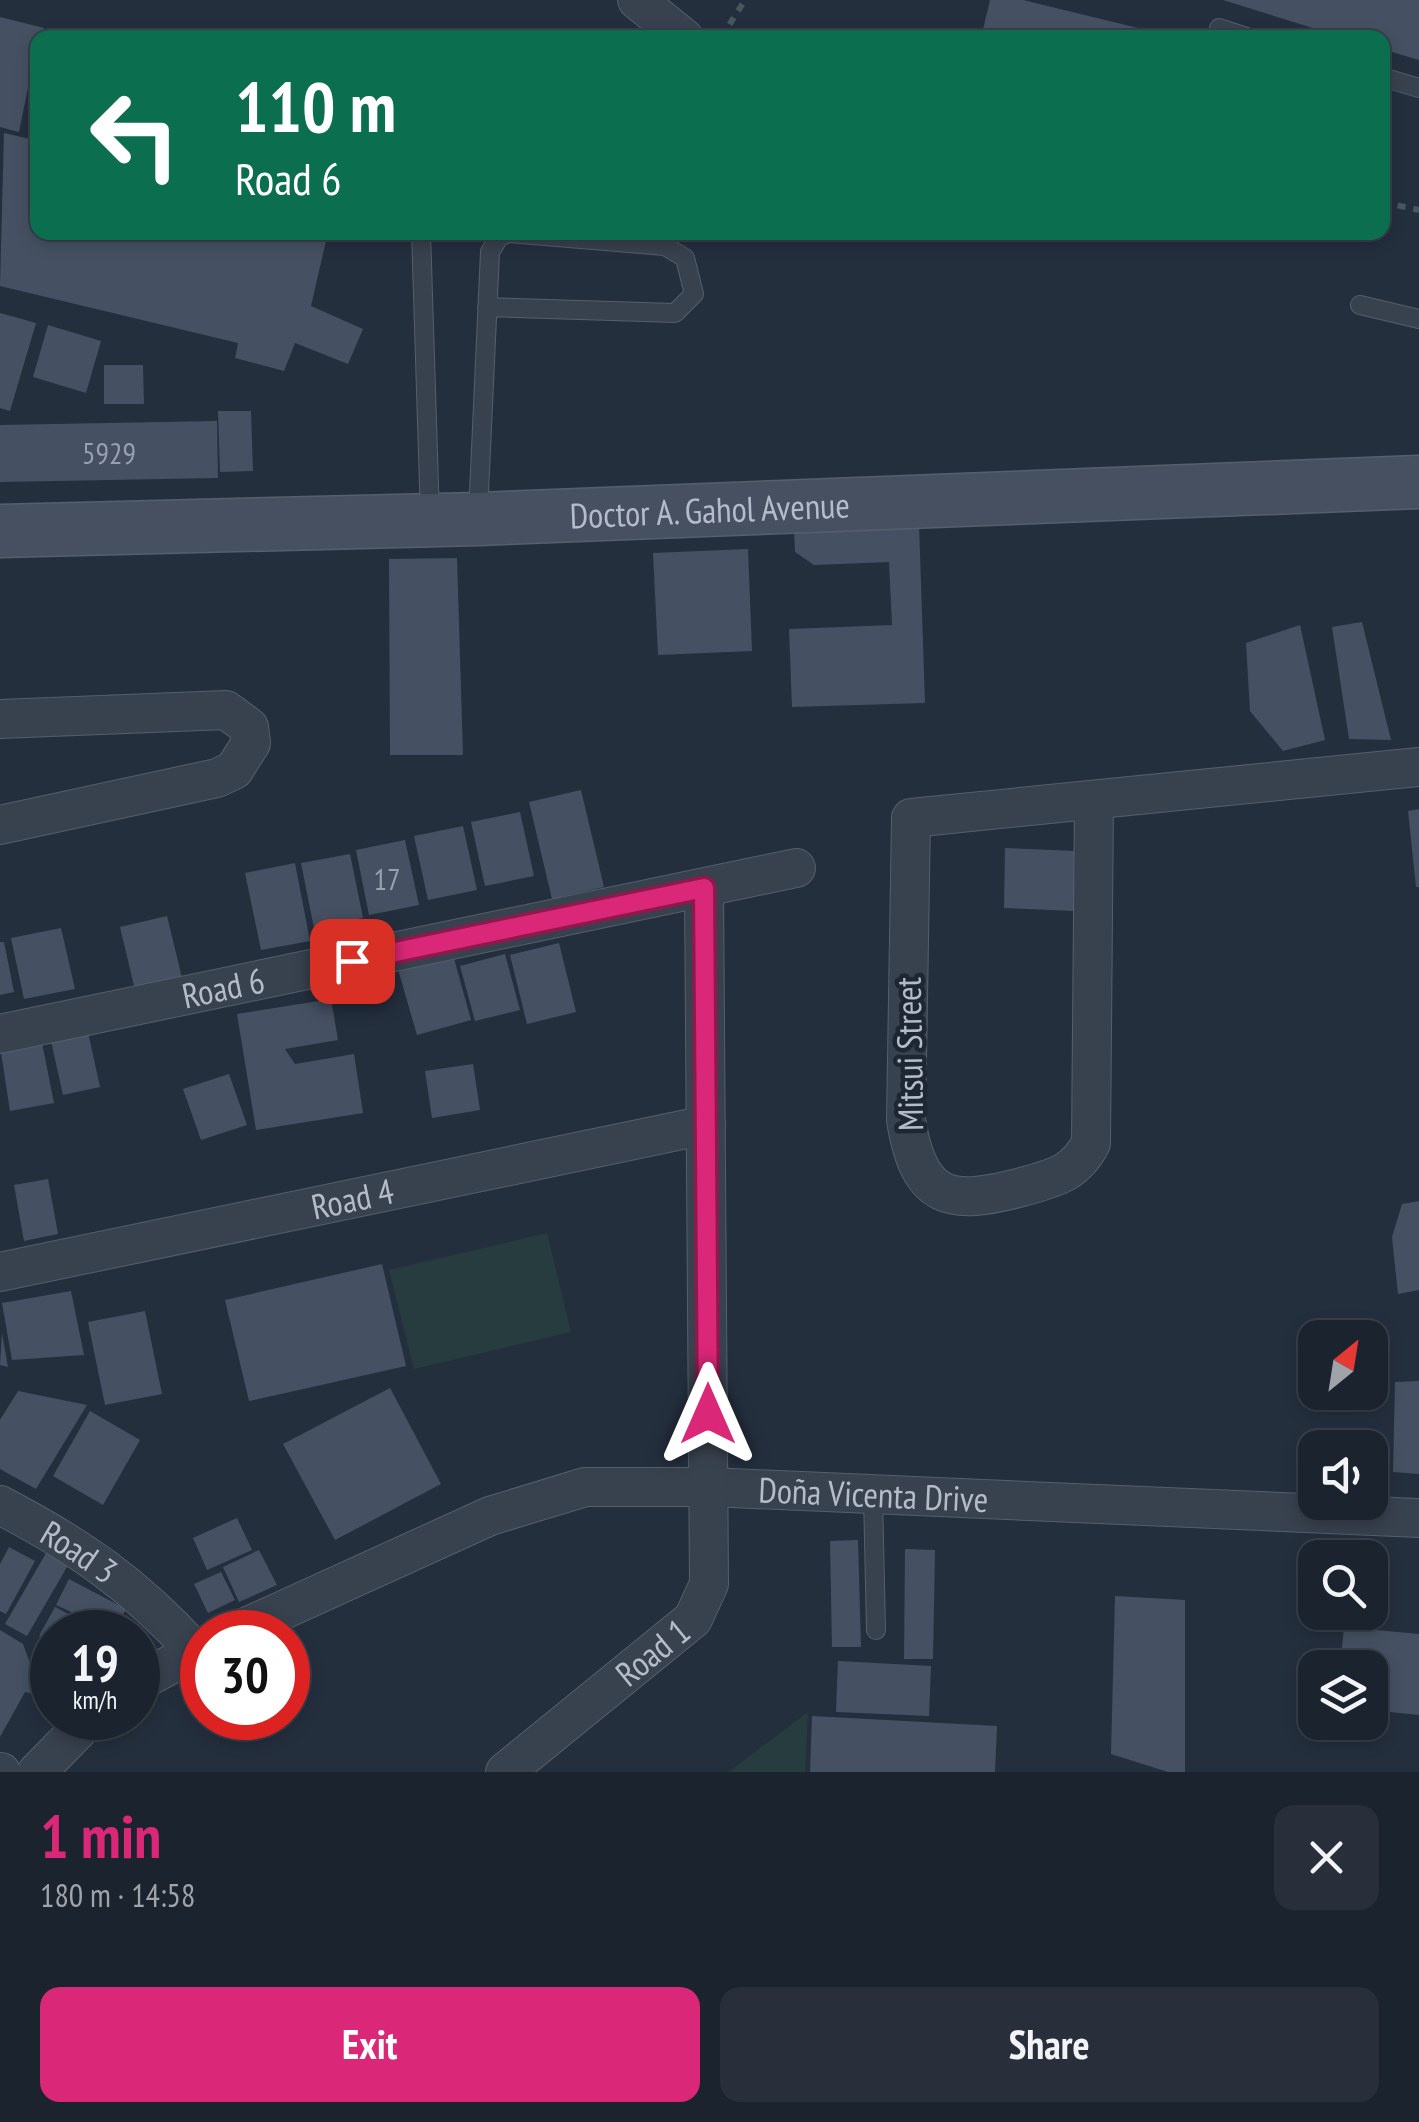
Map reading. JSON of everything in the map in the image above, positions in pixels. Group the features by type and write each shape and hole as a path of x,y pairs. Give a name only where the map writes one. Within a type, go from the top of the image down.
{"main road":[{"name":"Doctor A. Gahol Avenue","path":"0,531 454,519 1419,482"}],"street":[{"path":"638,0 674,30"},
{"path":"0,718 226,710 248,727 251,744 234,770 218,778 0,825"},
{"name":"Mitsui Street","path":"1094,801 1091,1143 1072,1170 1059,1177 981,1198 958,1199 924,1174 911,1152 906,1120 910,818 1419,767"},
{"name":"Road 6","path":"0,1034 796,868"},
{"name":"Road 1","path":"504,1772 693,1620 708,1584 704,888"},
{"name":"Road 4","path":"0,1272 706,1124"},
{"name":"Doña Vicenta Drive","path":"282,1610 534,1499 585,1487 709,1486 1419,1518"},
{"name":"Road 3","path":"0,1505 99,1560 180,1632"},
{"path":"37,1772 68,1740"}],"lane":[{"path":"1218,28 1224,30"},
{"path":"1390,79 1419,88"},
{"path":"421,240 454,519"},
{"path":"454,519 487,307 490,252 498,240"},
{"path":"487,307 675,313 694,294 685,258 665,246 593,240"},
{"path":"1360,304 1419,319"},
{"path":"873,1495 876,1630"}],"path":[{"path":"726,30 745,0"},
{"path":"1390,204 1419,210"}],"green space":[{"path":"547,1233 571,1332 414,1369 389,1270"},
{"path":"808,1712 805,1772 728,1772"}],"building":[{"path":"990,0 1023,0 1146,30 983,30"},
{"path":"1223,0 1419,0 1419,60 1390,51 1390,30 1319,30"},
{"path":"0,17 44,28 30,30 30,78 19,132 0,127"},
{"path":"4,133 30,139 30,240 326,240 311,306 363,329 348,364 295,343 284,371 235,358 238,343 0,286"},
{"path":"0,313 36,323 10,411 0,408"},
{"path":"48,325 101,341 86,393 33,377"},
{"path":"104,365 143,365 144,404 104,404"},
{"path":"218,411 251,411 253,471 220,472"},
{"path":"217,421 218,478 0,482 0,425"},
{"path":"919,524 925,703 792,707 789,629 892,625 889,562 814,565 795,552 794,528"},
{"path":"748,549 752,651 658,655 653,553"},
{"path":"457,558 463,755 390,755 389,559"},
{"path":"1362,622 1391,740 1349,739 1332,627"},
{"path":"1300,625 1325,740 1283,751 1250,711 1246,643"},
{"path":"581,790 604,887 552,899 529,802"},
{"path":"1419,809 1419,887 1416,887 1408,811"},
{"path":"520,812 534,876 485,886 471,822"},
{"path":"463,826 477,890 428,900 414,836"},
{"path":"405,840 419,905 369,915 356,850"},
{"path":"1005,848 1076,851 1074,911 1004,908"},
{"path":"350,854 363,918 314,928 301,863"},
{"path":"295,863 310,941 261,950 245,873"},
{"path":"167,916 182,978 135,990 120,927"},
{"path":"61,928 75,989 24,999 11,938"},
{"path":"0,942 4,942 14,992 0,995"},
{"path":"559,943 576,1012 527,1024 510,955"},
{"path":"452,951 471,1020 417,1035 397,966"},
{"path":"505,954 520,1010 475,1021 460,966"},
{"path":"331,999 338,1040 285,1049 295,1064 354,1054 363,1113 256,1130 237,1014"},
{"path":"88,1032 100,1087 63,1095 51,1041"},
{"path":"41,1038 54,1103 10,1111 0,1046"},
{"path":"473,1064 480,1110 432,1118 425,1071"},
{"path":"229,1074 247,1125 201,1140 183,1089"},
{"path":"48,1179 58,1234 24,1241 14,1185"},
{"path":"1419,1201 1419,1290 1398,1294 1392,1237 1402,1204"},
{"path":"382,1264 406,1366 249,1401 225,1300"},
{"path":"71,1291 84,1355 12,1360 2,1303"},
{"path":"145,1311 162,1394 105,1405 88,1322"},
{"path":"2,1333 8,1367 0,1365"},
{"path":"1419,1381 1419,1474 1393,1472 1395,1382"},
{"path":"390,1388 441,1484 335,1540 283,1444"},
{"path":"18,1391 87,1405 36,1489 0,1469 0,1420"},
{"path":"90,1411 140,1440 103,1505 53,1476"},
{"path":"237,1518 252,1550 207,1570 193,1538"},
{"path":"858,1540 861,1647 832,1647 830,1541"},
{"path":"9,1547 35,1561 6,1614 0,1611 0,1564"},
{"path":"49,1548 71,1560 42,1610 30,1610 27,1636 5,1624"},
{"path":"905,1549 935,1550 933,1659 904,1659"},
{"path":"259,1550 277,1585 239,1602 223,1567"},
{"path":"221,1572 235,1600 207,1610 194,1584"},
{"path":"69,1579 126,1609 67,1610 56,1605"},
{"path":"1115,1596 1185,1600 1185,1772 1168,1772 1111,1754"},
{"path":"0,1630 23,1644 30,1663 30,1693 25,1692 0,1737"},
{"path":"1344,1630 1419,1634 1419,1715 1388,1712 1388,1650 1342,1650"},
{"path":"838,1661 931,1666 929,1716 836,1712"},
{"path":"812,1716 997,1726 995,1772 810,1772"}],"route":[{"path":"352,961 704,888 708,1414"}]}
